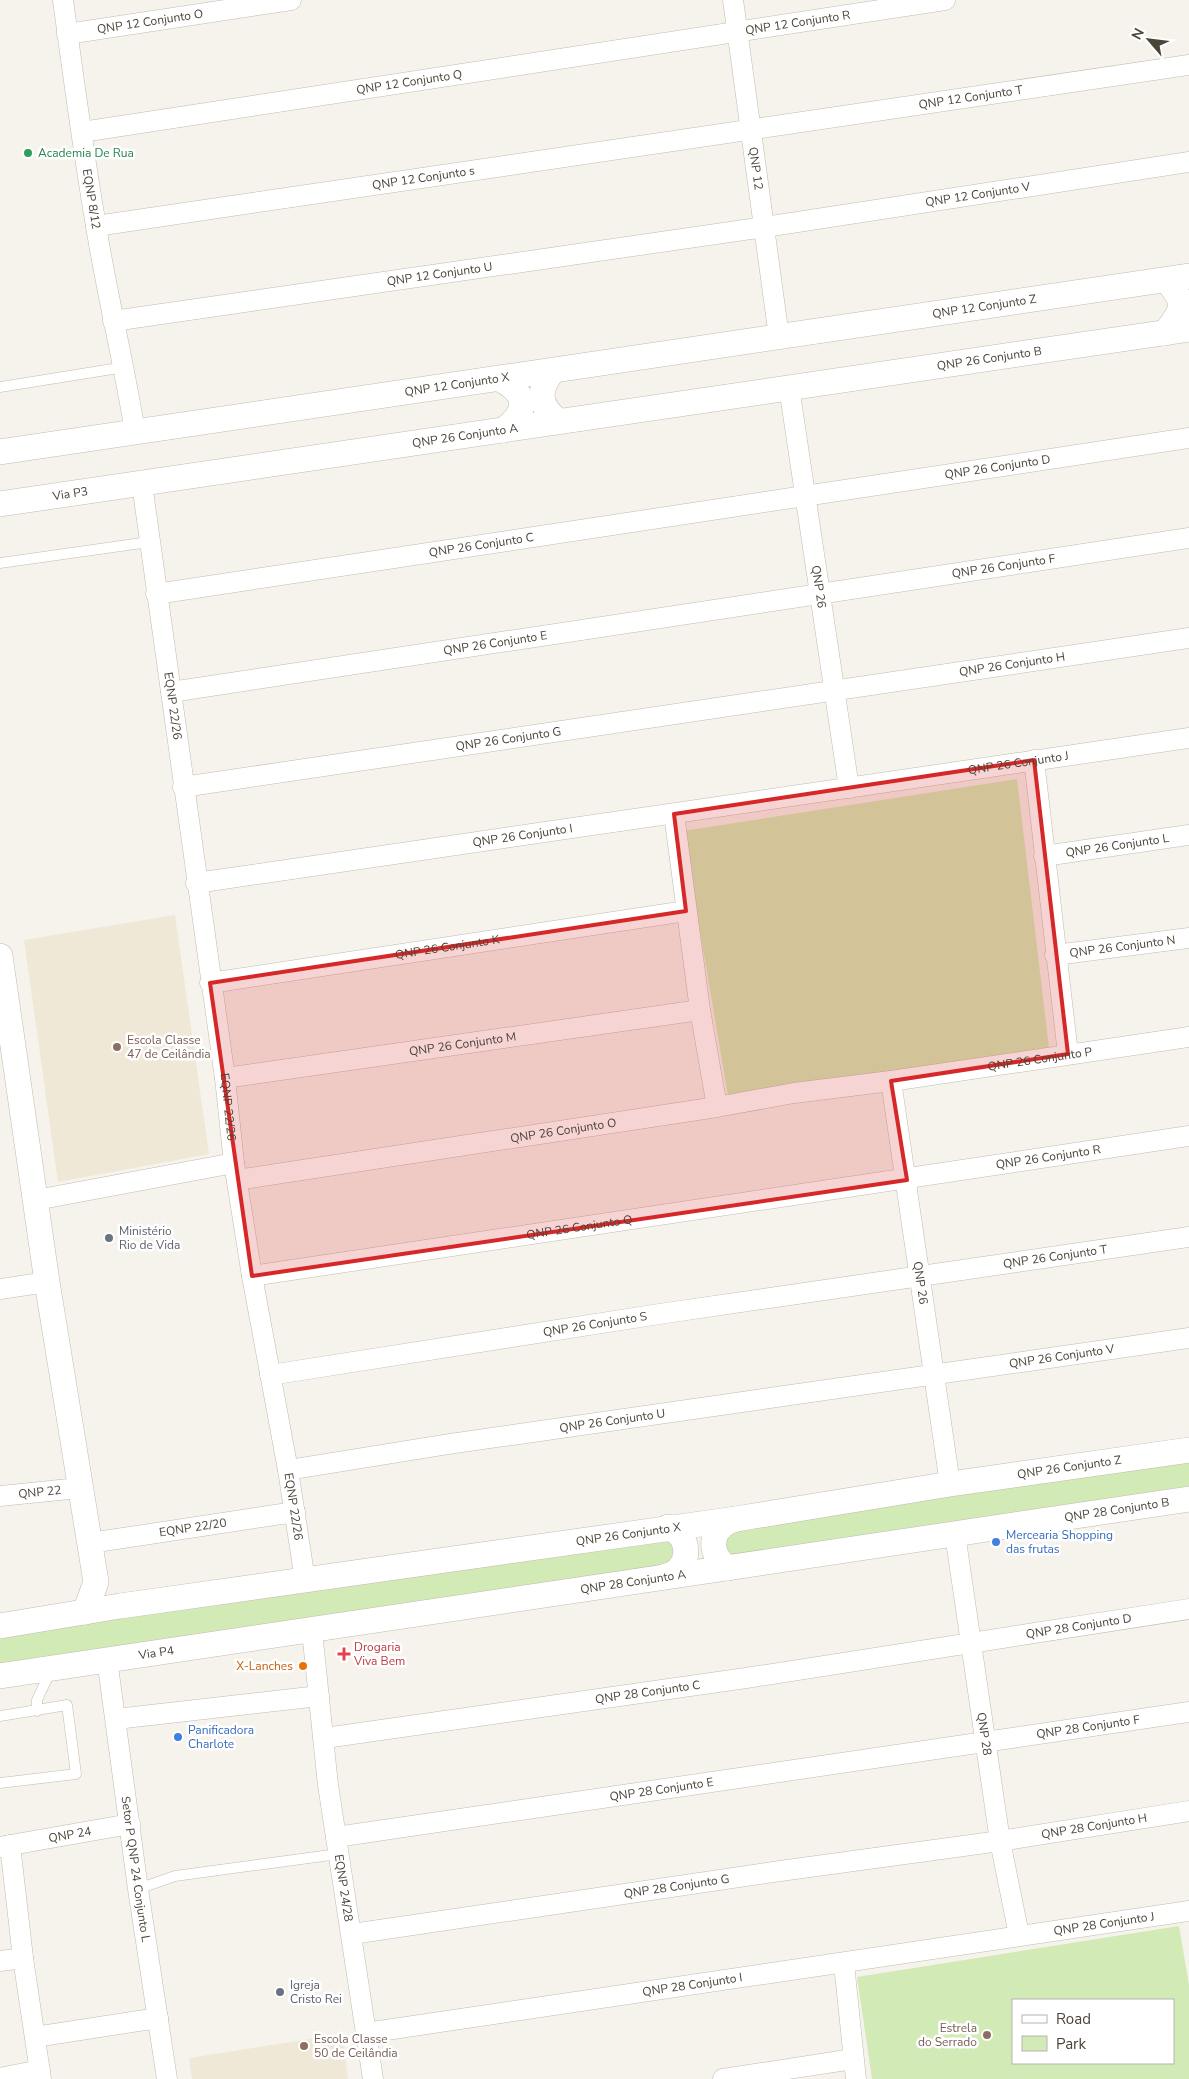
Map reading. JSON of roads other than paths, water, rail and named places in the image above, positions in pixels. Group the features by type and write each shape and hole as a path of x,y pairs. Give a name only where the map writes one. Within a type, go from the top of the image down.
{"street":[{"name":"EQNP 8/12","path":"62,0 96,226 113,322 125,366 135,432"},
{"name":"QNP 12 Conjunto O","path":"67,34 291,0"},
{"name":"QNP 12","path":"733,0 779,337"},
{"name":"QNP 12 Conjunto R","path":"737,30 946,0"},
{"name":"QNP 12 Conjunto Q","path":"82,132 737,30"},
{"name":"QNP 12 Conjunto T","path":"751,129 1189,65"},
{"name":"QNP 12 Conjunto s","path":"96,226 751,129"},
{"name":"QNP 12 Conjunto V","path":"765,227 1189,162"},
{"name":"QNP 12 Conjunto U","path":"113,322 765,227"},
{"name":"QNP 12 Conjunto Z","path":"779,337 1177,278"},
{"path":"1165,333 1176,319 1180,306 1177,278"},
{"name":"QNP 26 Conjunto B","path":"789,387 1189,329"},
{"name":"QNP 12 Conjunto X","path":"135,432 779,337"},
{"path":"552,372 544,384 542,398 547,412 558,421"},
{"path":"500,379 515,387 522,403 517,420 504,430"},
{"name":"QNP 26 Conjunto A","path":"142,484 789,387"},
{"name":"QNP 26","path":"789,387 849,788"},
{"path":"0,452 135,432"},
{"name":"QNP 26 Conjunto D","path":"805,495 1189,438"},
{"name":"Via P3","path":"0,504 142,484"},
{"name":"EQNP 22/26","path":"142,484 182,787 224,1078 235,1171 252,1276 288,1470 305,1580"},
{"name":"QNP 26 Conjunto C","path":"156,594 805,495"},
{"name":"QNP 26 Conjunto F","path":"820,593 1189,538"},
{"name":"QNP 26 Conjunto E","path":"170,692 820,593"},
{"name":"QNP 26 Conjunto H","path":"834,690 1189,638"},
{"name":"QNP 26 Conjunto G","path":"182,787 834,690"},
{"name":"QNP 26 Conjunto J","path":"849,788 1189,738"},
{"path":"1034,760 1055,955 1068,1054"},
{"name":"QNP 26 Conjunto I","path":"196,883 538,831 674,814 849,788"},
{"path":"674,814 700,1010 717,1107"},
{"name":"QNP 26 Conjunto L","path":"1044,856 1189,835"},
{"name":"QNP 26 Conjunto K","path":"210,983 686,911"},
{"name":"QNP 26 Conjunto N","path":"1055,955 1189,938"},
{"path":"0,956 8,1075 36,1200 79,1488 96,1582 85,1612"},
{"name":"QNP 26 Conjunto M","path":"224,1078 700,1010"},
{"name":"QNP 26 Conjunto P","path":"891,1081 1189,1037"},
{"name":"QNP 26","path":"891,1081 950,1484"},
{"name":"QNP 26 Conjunto O","path":"235,1171 717,1107 794,1093 891,1081"},
{"name":"QNP 26 Conjunto R","path":"907,1180 1189,1136"},
{"path":"36,1200 235,1171"},
{"name":"QNP 26 Conjunto Q","path":"252,1276 907,1180"},
{"name":"QNP 26 Conjunto T","path":"920,1276 1189,1237"},
{"name":"QNP 26 Conjunto S","path":"270,1375 497,1338 920,1276"},
{"path":"0,1289 47,1282"},
{"name":"QNP 26 Conjunto V","path":"935,1374 1189,1338"},
{"name":"QNP 26 Conjunto U","path":"288,1470 458,1443 935,1374"},
{"name":"QNP 26 Conjunto Z","path":"950,1484 1189,1450"},
{"name":"QNP 26 Conjunto X","path":"305,1580 668,1527 736,1519 950,1484"},
{"name":"QNP 22","path":"0,1496 79,1488"},
{"name":"QNP 28 Conjunto B","path":"955,1534 1189,1499"},
{"name":"EQNP 22/20","path":"90,1543 295,1512"},
{"path":"728,1568 717,1560 713,1540 718,1528 736,1519"},
{"path":"663,1577 670,1576 683,1565 687,1550 681,1536 668,1527"},
{"name":"QNP 28 Conjunto A","path":"312,1631 955,1534"},
{"name":"QNP 28","path":"955,1534 1000,1842 1019,1935"},
{"path":"0,1626 120,1606 305,1580"},
{"path":"96,1582 120,1606"},
{"name":"QNP 28 Conjunto D","path":"970,1644 1189,1609"},
{"name":"Via P4","path":"0,1676 107,1659 312,1631"},
{"name":"EQNP 24/28","path":"312,1631 337,1845 374,2079"},
{"name":"QNP 28 Conjunto C","path":"325,1738 970,1644"},
{"name":"Setor P QNP 24 Conjunto L","path":"107,1659 138,1889 167,2079"},
{"path":"116,1719 319,1696"},
{"name":"QNP 28 Conjunto F","path":"986,1742 1189,1712"},
{"name":"QNP 28 Conjunto E","path":"337,1845 986,1742"},
{"name":"QNP 28 Conjunto H","path":"1000,1842 1189,1811"},
{"name":"QNP 24","path":"0,2078 41,2075 5,1846 130,1824"},
{"name":"QNP 28 Conjunto G","path":"352,1934 780,1871 1000,1842"},
{"name":"QNP 28 Conjunto J","path":"1019,1935 1189,1911"},
{"name":"QNP 28 Conjunto I","path":"366,2033 844,1964 1019,1935"},
{"path":"0,1961 22,1958"},
{"path":"723,2079 854,2069 844,1964"},
{"path":"35,2037 158,2018"}],"lane":[{"path":"0,387 125,366"},
{"path":"0,563 149,542"},
{"path":"36,1711 37,1700 52,1668"},
{"path":"0,1716 67,1705 76,1774 0,1783"},
{"path":"138,1889 175,1876 337,1845"}],"place":[{"name":"Academia De Rua","path":"28,153"},
{"name":"Escola Classe 47 de Ceilândia","path":"117,1047"},
{"name":"Ministério Rio de Vida","path":"109,1238"},
{"name":"Mercearia Shopping das frutas","path":"996,1542"},
{"name":"Drogaria Viva Bem","path":"344,1654"},
{"name":"X-Lanches","path":"303,1666"},
{"name":"Panificadora Charlote","path":"178,1737"},
{"name":"Igreja Cristo Rei","path":"280,1992"},
{"name":"Estrela do Serrado","path":"987,2035"},
{"name":"Escola Classe 50 de Ceilândia","path":"304,2046"}]}
